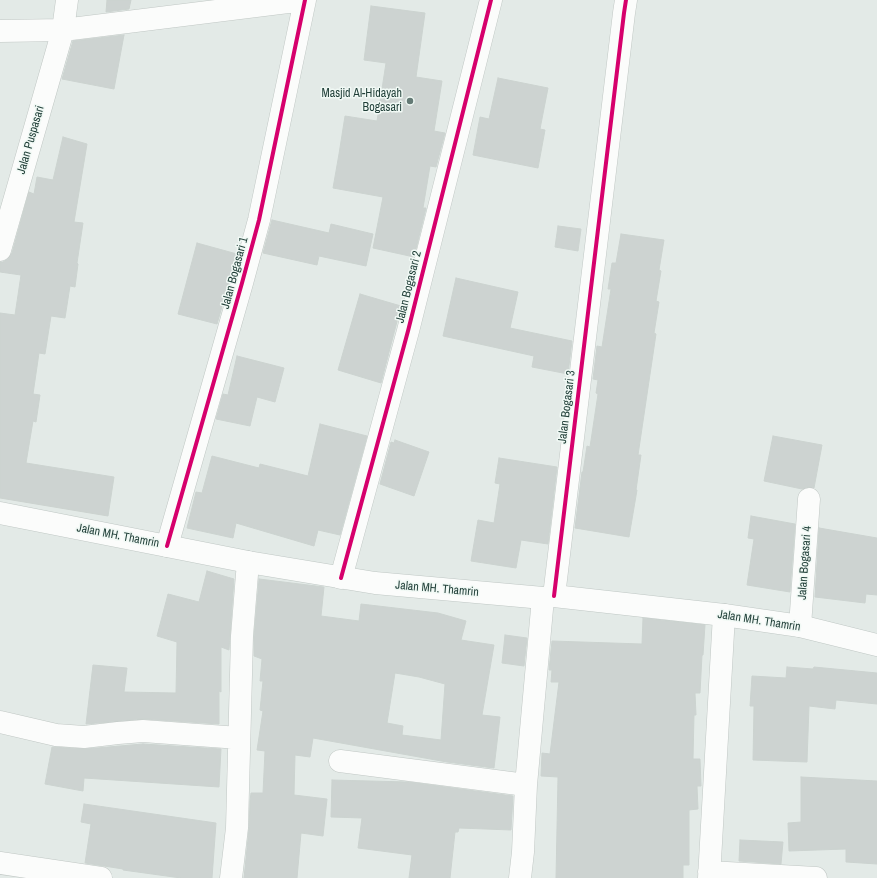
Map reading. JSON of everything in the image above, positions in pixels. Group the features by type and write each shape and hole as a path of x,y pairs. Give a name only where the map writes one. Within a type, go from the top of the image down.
{"street":[{"name":"Jalan Puspasari","path":"0,250 63,30 68,0"},
{"path":"0,31 63,30 185,7 304,0"},
{"name":"Jalan Bogasari 1","path":"167,546 259,220 304,0"},
{"name":"Jalan Bogasari 2","path":"341,578 408,331 491,0"},
{"name":"Jalan Bogasari 3","path":"520,878 523,852 526,785 548,597 599,220 626,0"},
{"name":"Jalan Bogasari 4","path":"800,626 809,499"},
{"name":"Jalan MH. Thamrin","path":"0,513 248,562 341,578 375,583 548,597 724,615 800,626 877,645"},
{"path":"231,878 237,828 242,636 248,562"},
{"path":"724,615 709,875 816,878"},
{"path":"0,722 56,735 84,737 118,732 143,731 239,738"},
{"path":"340,761 526,785"},
{"path":"0,863 101,878"}],"building":[{"path":"107,0 131,0 129,9 106,12"},
{"path":"371,6 425,13 416,77 442,81 434,131 445,133 436,167 430,166 423,208 426,208 414,257 373,248 383,197 333,188 345,116 377,121 386,63 364,60"},
{"path":"124,35 114,89 62,79 73,41"},
{"path":"498,78 548,88 540,129 545,130 538,168 473,155 480,117 489,119"},
{"path":"63,137 87,144 74,222 83,223 75,287 70,286 65,318 51,316 45,354 39,353 33,394 40,395 36,422 33,421 26,463 114,477 108,516 0,498 0,313 15,315 21,275 0,272 0,262 8,259 12,253 29,192 34,194 37,177 53,180"},
{"path":"272,220 329,233 331,224 373,234 366,266 319,256 317,265 263,253"},
{"path":"558,226 581,229 578,251 555,247"},
{"path":"621,234 664,240 656,301 659,302 654,333 656,334 638,455 641,455 629,537 575,528 582,472 587,446 590,447 598,394 596,393 598,380 593,379 597,346 602,347 611,289 608,289 612,263 616,263"},
{"path":"197,243 237,254 217,324 178,314"},
{"path":"456,278 518,292 510,328 572,341 568,374 532,367 534,356 443,336"},
{"path":"360,294 401,306 381,383 338,370"},
{"path":"237,356 284,368 275,402 257,397 250,426 216,419 223,394 228,395"},
{"path":"320,424 367,436 340,535 318,530 314,546 236,523 233,538 187,528 196,492 202,493 212,456 259,468 260,464 308,476"},
{"path":"773,436 822,445 814,488 809,487 802,489 764,481"},
{"path":"395,440 429,452 414,496 380,484 391,442 394,443"},
{"path":"499,458 557,467 548,544 521,540 516,568 471,561 478,520 494,523 500,484 495,483"},
{"path":"751,516 795,524 790,592 747,585 754,539 748,538"},
{"path":"819,528 877,538 877,595 866,594 865,603 815,597"},
{"path":"207,571 234,579 229,650 221,647 219,724 144,719 86,724 93,665 127,668 124,692 176,693 177,642 157,636 168,594 199,602"},
{"path":"259,579 324,587 321,616 359,621 361,604 438,613 466,621 461,640 494,645 482,715 500,717 494,768 447,762 313,738 310,757 295,755 294,795 327,799 323,836 301,833 297,878 244,878 251,793 263,793 265,751 257,750 263,711 260,710 263,681 260,681 262,659 254,656 254,637","holes":["395,673 419,677 445,684 441,740 402,735 403,726 387,723"]},
{"path":"643,618 705,625 700,693 695,693 696,715 694,715 693,759 700,759 701,786 697,786 698,809 689,810 689,865 683,865 683,878 556,878 558,777 541,776 542,753 550,754 559,682 551,682 552,670 549,670 552,641 642,644"},
{"path":"505,635 527,638 524,666 502,663"},
{"path":"787,667 813,669 814,667 877,673 877,704 836,700 835,709 809,706 807,762 753,760 754,706 750,706 752,676 786,678"},
{"path":"143,744 221,749 219,787 84,778 83,791 45,784 52,747 85,749"},
{"path":"801,777 877,781 877,864 846,862 846,849 789,851 788,823 801,822"},
{"path":"332,780 408,782 513,796 511,830 459,828 458,832 455,832 450,878 409,878 412,855 358,848 362,818 331,817"},
{"path":"84,804 216,823 212,878 181,878 85,863 91,824 81,822"},
{"path":"740,840 783,842 781,864 739,861"}],"cycle path":[{"path":"167,546 259,220 305,0"},
{"path":"341,578 408,331 491,0"},
{"path":"554,596 626,0"}],"place":[{"name":"Masjid Al-Hidayah Bogasari","path":"410,101"}]}
